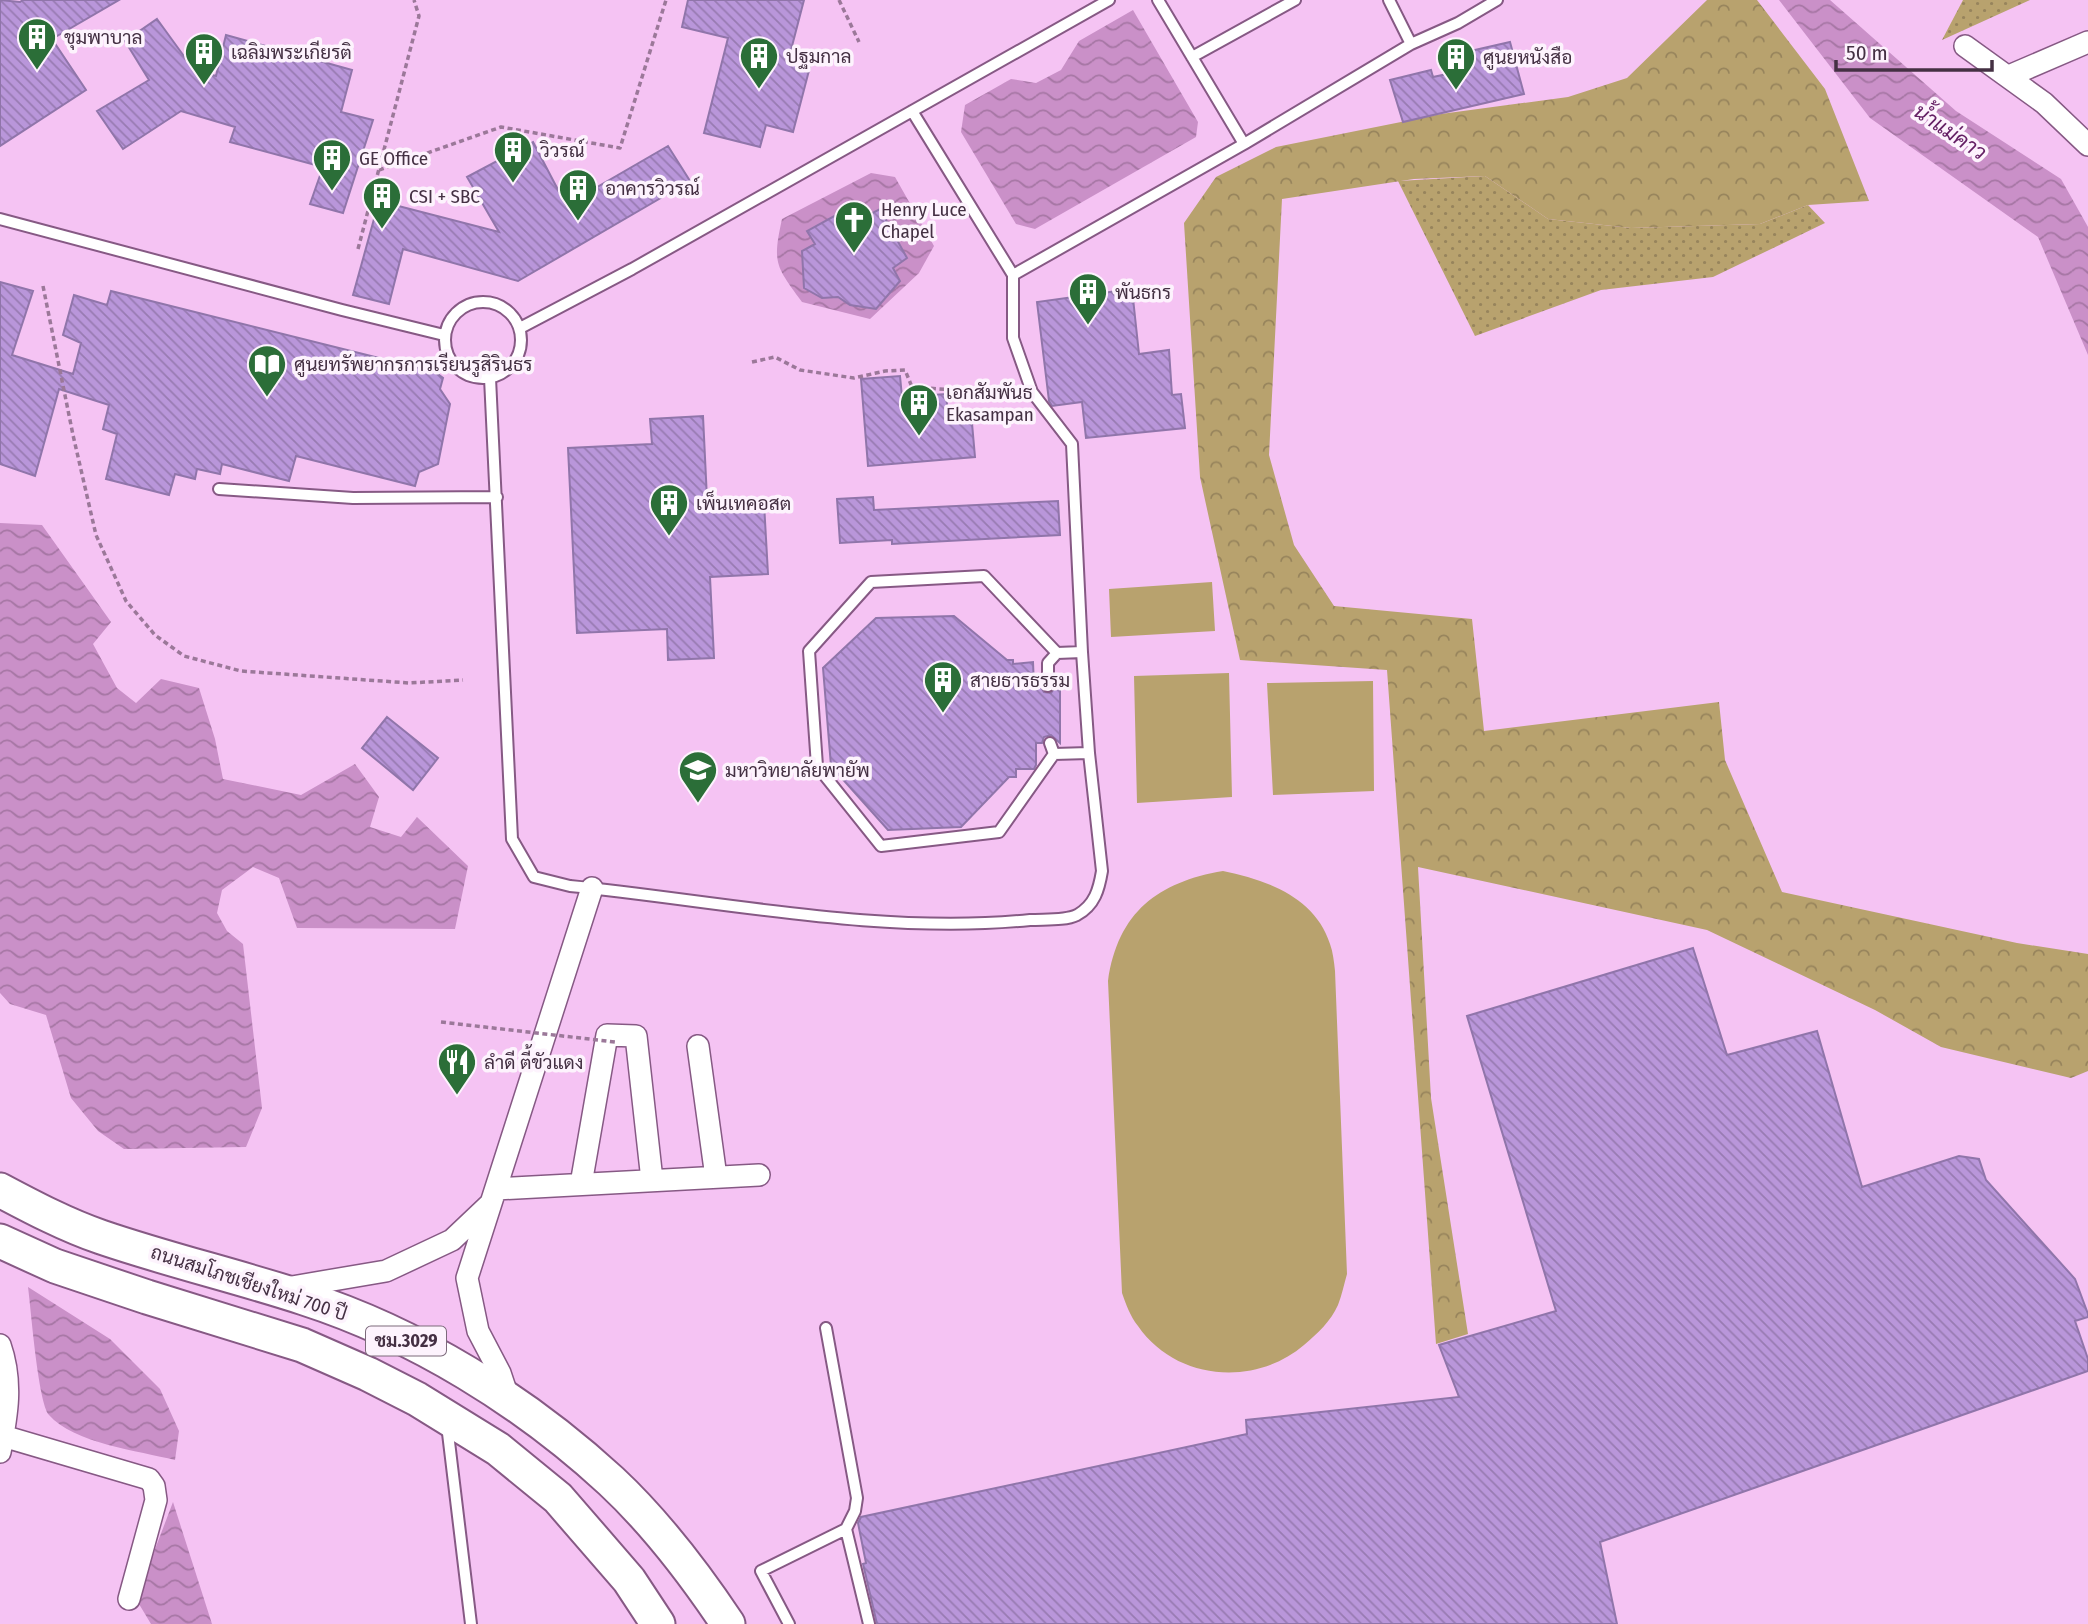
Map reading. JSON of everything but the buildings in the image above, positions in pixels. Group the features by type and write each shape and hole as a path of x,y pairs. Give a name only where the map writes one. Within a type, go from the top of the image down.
{"main road":[{"name":"ถนนสมโภชเชียงใหม่ 700 ปี","path":"0,1190 98,1236 277,1290 372,1324 435,1355 523,1409 611,1481 656,1528 728,1624"},
{"name":"ชม.3029","path":"0,1241 55,1266 302,1345 368,1374 446,1417 498,1449 558,1498 629,1580 657,1624"}],"street":[{"path":"2009,76 2088,42"},
{"path":"1965,46 2044,103 2088,145"},
{"path":"509,1400 478,1331 467,1278 592,888"},
{"path":"581,1184 607,1035 636,1037 652,1180"},
{"path":"698,1046 716,1177"},
{"path":"277,1290 386,1271 452,1240 494,1196 581,1184 759,1175"},
{"path":"0,1345 8,1378 9,1404 1,1444 149,1479 154,1486 156,1500 130,1599"}],"lane":[{"path":"520,328 632,269 1109,0"},
{"path":"1158,0 1244,144"},
{"path":"1192,57 1296,0"},
{"path":"1389,0 1410,44"},
{"path":"1458,23 1479,0"},
{"path":"1013,275 1244,144 1410,44 1458,23 1497,0"},
{"path":"490,378 512,839 534,877 570,886 889,923 999,923 1075,916 1091,905 1100,887 1102,871 1089,753 1072,444 1032,392 1028,381 1013,338 1013,275 912,111"},
{"path":"0,219 444,335"},
{"path":"479,301 504,307 520,328 522,344 516,359 505,371 490,378 472,377 456,368 446,353 444,335 455,312 479,301"},
{"path":"219,489 353,498 497,497"},
{"path":"1057,653 984,576 871,582 809,651 817,766 881,846 999,832 1052,748 1089,753"},
{"path":"1048,686 1048,663 1057,653 1082,652"},
{"path":"789,1624 761,1571 846,1529 855,1511 857,1498 825,1328"},
{"path":"446,1417 471,1624"},
{"path":"846,1529 869,1624"}],"path":[{"path":"358,249 419,16 414,0"},
{"path":"379,170 501,127 620,148 666,0"},
{"path":"839,0 859,42"},
{"path":"43,286 96,535 126,601 155,635 184,656 241,671 409,683 463,680"},
{"path":"752,362 775,357 800,370 855,378 885,371 905,370 912,387 998,393"},
{"path":"441,1022 615,1042"}],"green space":[{"path":"1707,0 1757,0 1825,89 1869,201 1808,205 1760,224 1631,228 1548,219 1485,176 1414,179 1282,199 1269,455 1294,545 1334,606 1472,619 1484,731 1719,702 1725,760 1782,892 2017,943 2088,954 2088,1071 2071,1078 1941,1047 1875,1010 1707,930 1418,867 1431,1098 1468,1334 1436,1344 1387,670 1240,660 1200,477 1184,223 1216,177 1276,147 1441,114 1568,97 1627,78"},
{"path":"1963,0 2030,0 1942,40"},
{"path":"1485,176 1548,219 1631,228 1760,224 1808,205 1825,223 1713,277 1601,290 1475,336 1398,181"},
{"path":"1212,582 1215,631 1111,637 1109,589"},
{"path":"1229,673 1232,797 1137,803 1134,676"},
{"path":"1373,681 1374,791 1273,795 1267,683"},
{"path":"1223,871 1256,880 1287,893 1313,914 1331,947 1335,971 1347,1274 1335,1311 1314,1336 1284,1358 1263,1367 1240,1372 1217,1372 1194,1367 1173,1358 1154,1344 1138,1326 1122,1293 1108,981 1121,936 1145,904 1179,883"}],"water":[{"name":"น้ำแม่คาว","path":"1779,0 1830,0 1956,111 2061,179 2088,227 2088,355 2038,237 1870,118"},
{"path":"1133,10 1198,122 1196,137 1035,229 1016,224 961,132 965,105 1011,79 1036,83 1061,70 1079,41"},
{"path":"871,173 895,177 934,246 919,273 870,319 802,302 778,264 777,246 782,219"},
{"path":"0,523 42,525 111,622 93,644 117,688 136,703 161,679 199,688 215,739 223,779 301,795 355,764 379,797 370,827 401,837 417,817 468,866 455,929 297,928 279,878 253,867 222,890 217,913 227,931 243,944 262,1108 246,1147 124,1149 98,1131 71,1098 46,1015 10,1004 0,993"},
{"path":"28,1287 110,1339 160,1389 179,1431 175,1460 90,1439 60,1425 49,1415 38,1375"},
{"path":"173,1502 212,1624 151,1624 136,1599"}],"place":[{"name":"ชุมพาบาล","path":"37,71"},
{"name":"เฉลิมพระเกียรติ","path":"204,86"},
{"name":"ปฐมกาล","path":"759,90"},
{"name":"ศูนยหนังสือ","path":"1456,91"},
{"name":"วิวรณ์","path":"513,184"},
{"name":"GE Office","path":"332,192"},
{"name":"อาคารวิวรณ์","path":"578,222"},
{"name":"CSI + SBC","path":"382,230"},
{"name":"Henry Luce Chapel","path":"854,254"},
{"name":"พันธกร","path":"1088,326"},
{"name":"ศูนยทรัพยากรการเรียนรูสิรินธร","path":"267,398"},
{"name":"เอกสัมพันธ Ekasampan","path":"919,437"},
{"name":"เพ็นเทคอสต","path":"669,537"},
{"name":"สายธารธรรม","path":"943,714"},
{"name":"มหาวิทยาลัยพายัพ","path":"698,804"},
{"name":"ลำดี ตี้ขัวแดง","path":"457,1096"}]}
